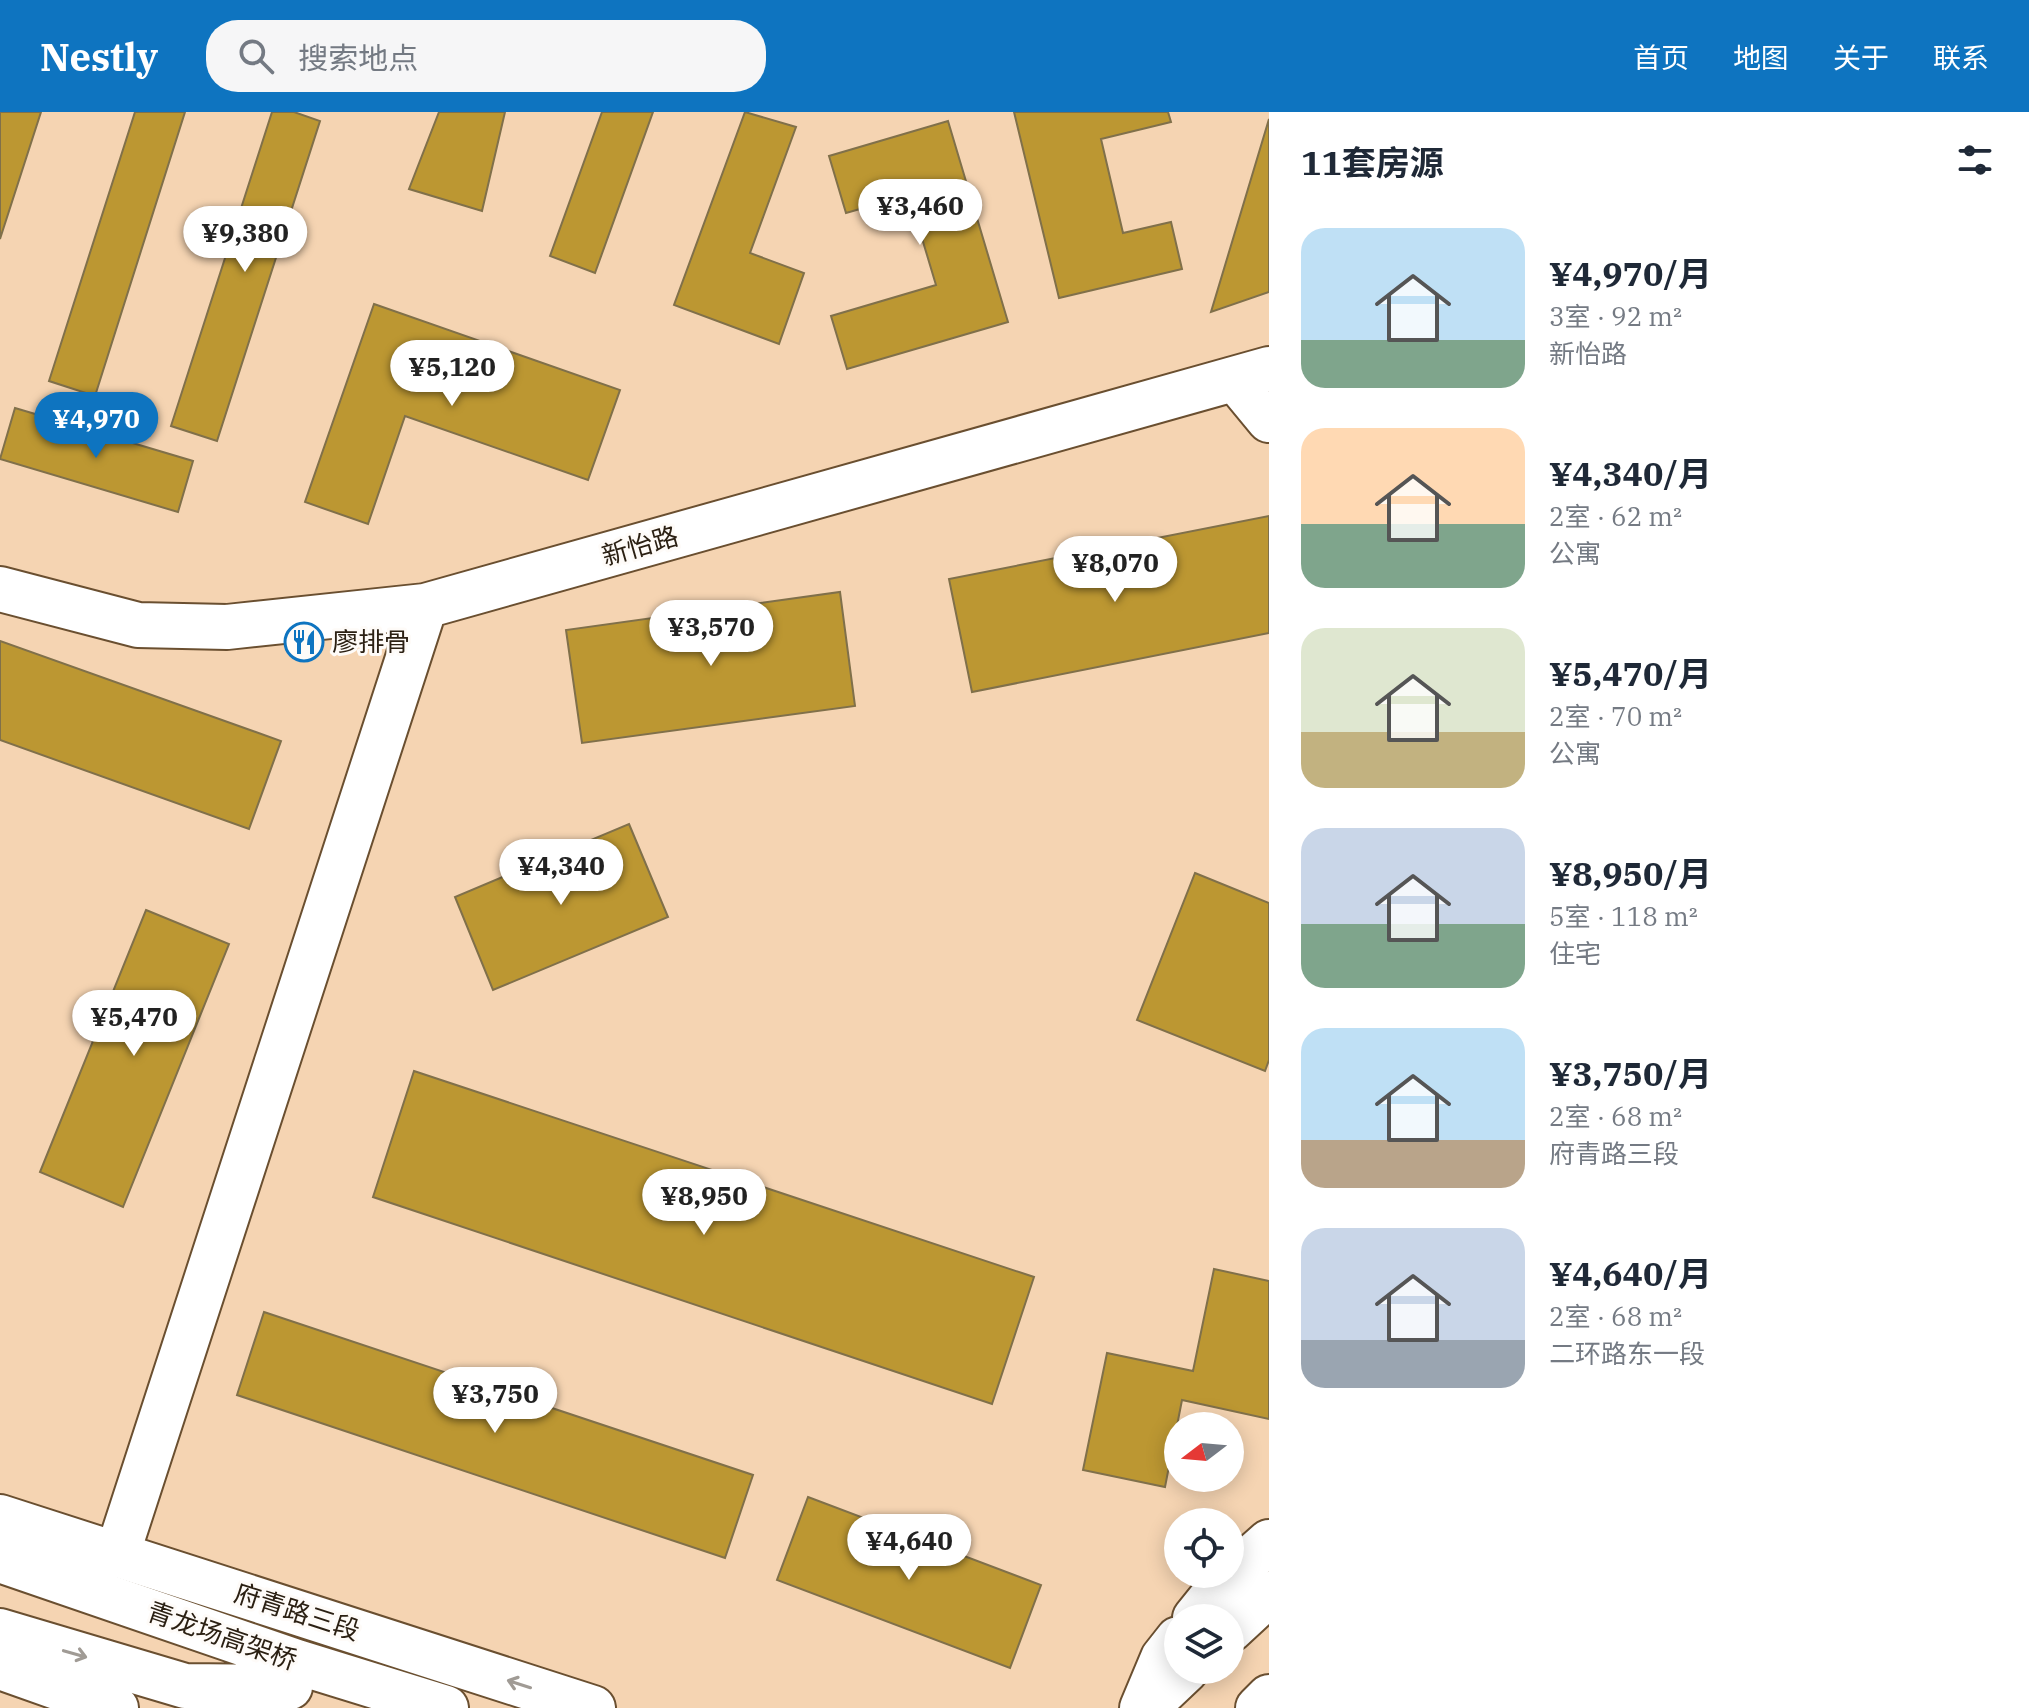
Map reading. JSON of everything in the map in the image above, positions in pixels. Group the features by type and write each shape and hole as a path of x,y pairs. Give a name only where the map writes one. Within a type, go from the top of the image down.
{"main road":[{"path":"1253,374 1269,420"},
{"name":"新怡路","path":"0,589 138,625 227,627 425,606 1253,374"},
{"path":"117,1555 425,606"},
{"name":"府青路三段","path":"0,1517 593,1708"},
{"path":"1206,1604 1224,1582 1269,1542"},
{"path":"0,1544 204,1610 293,1674"},
{"name":"青龙场高架桥","path":"0,1560 293,1674 356,1708"},
{"name":"青龙场高架桥","path":"0,1588 293,1674 446,1708"},
{"path":"1244,1617 1269,1594"},
{"path":"0,1631 185,1686 293,1674"},
{"path":"1144,1708 1164,1657"},
{"path":"0,1667 116,1708"},
{"path":"1144,1708 1171,1684"},
{"path":"1258,1708 1269,1697"}],"building":[{"path":"0,112 41,112 0,239"},
{"path":"135,112 185,112 95,396 49,381"},
{"path":"272,112 294,112 320,121 217,441 171,426"},
{"path":"439,112 505,112 482,211 409,189"},
{"path":"602,112 653,112 595,273 550,256"},
{"path":"745,112 796,127 750,253 804,273 779,344 674,305"},
{"path":"1014,112 1168,112 1171,122 1101,139 1123,233 1171,222 1182,269 1059,298"},
{"path":"1269,119 1269,292 1211,312"},
{"path":"948,121 1008,322 847,369 831,316 936,285 909,195 846,213 829,156"},
{"path":"374,304 620,390 588,480 405,416 368,524 305,502"},
{"path":"15,408 193,461 178,512 0,459"},
{"path":"1269,516 1269,633 972,692 949,579"},
{"path":"840,592 855,706 582,743 566,630"},
{"path":"0,641 281,741 249,829 0,740"},
{"path":"629,824 668,917 493,990 455,897"},
{"path":"1195,873 1269,903 1269,1060 1265,1071 1137,1020"},
{"path":"146,910 229,944 123,1207 40,1172"},
{"path":"414,1071 1034,1277 992,1404 373,1197"},
{"path":"1214,1269 1269,1281 1269,1419 1182,1400 1180,1412 1164,1412 1164,1487 1083,1470 1107,1353 1193,1371"},
{"path":"264,1312 753,1475 725,1558 237,1395"},
{"path":"808,1497 1041,1585 1010,1668 777,1580"}],"place":[{"name":"廖排骨","path":"304,642"}]}
